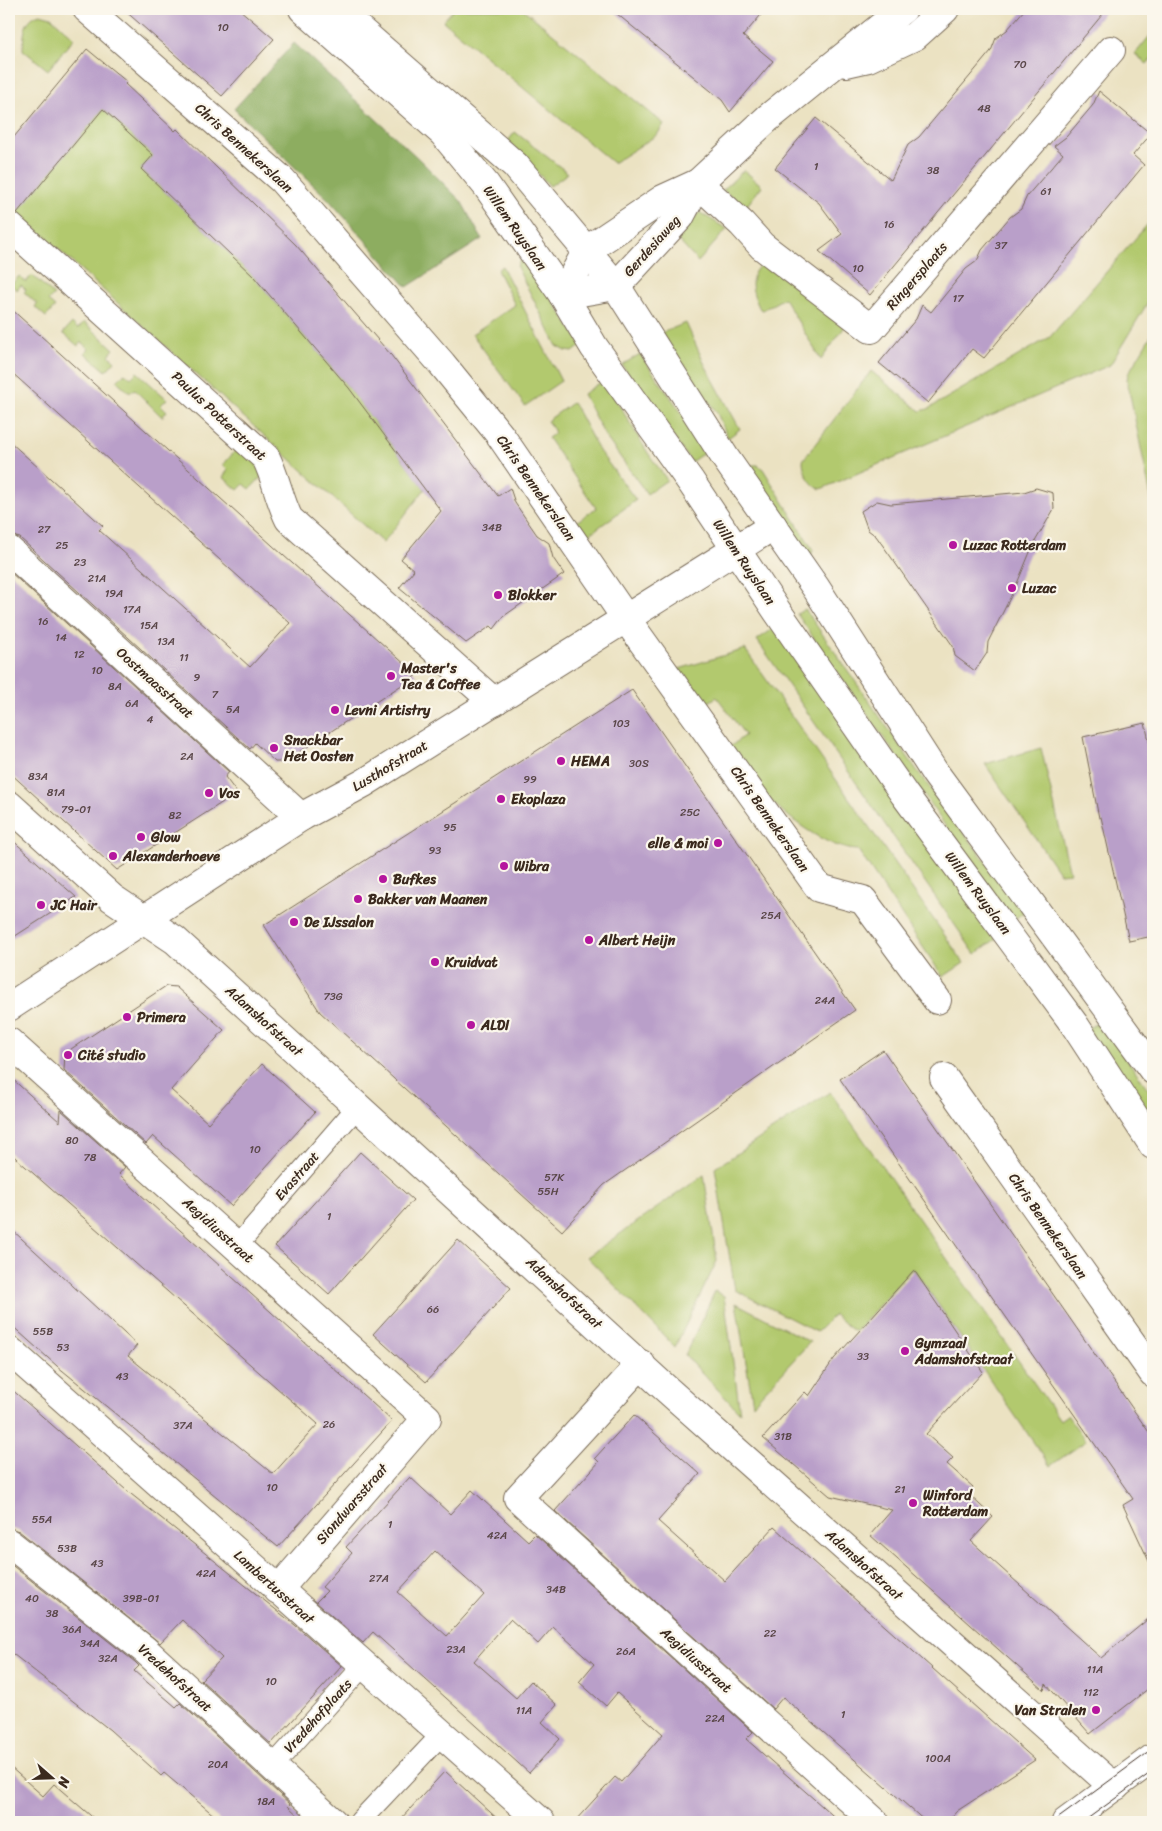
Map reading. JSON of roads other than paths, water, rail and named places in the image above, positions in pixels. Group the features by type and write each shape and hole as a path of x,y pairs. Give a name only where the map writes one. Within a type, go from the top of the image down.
{"street":[{"name":"Chris Bennekerslaan","path":"87,9 282,180 442,364 500,436 627,620 819,888 862,900 937,1000"},
{"name":"Willem Ruyslaan","path":"303,9 443,133 486,186 563,295 594,347 691,482 904,794 1074,1024 1153,1145"},
{"path":"336,9 515,165 616,286 726,459 773,526 935,772 1153,1070"},
{"name":"Gerdesiaweg","path":"563,295 587,250 663,199 698,183 768,118 903,9"},
{"name":"Gerdesiaweg","path":"833,67 868,58 915,36 945,9"},
{"name":"Ringersplaats","path":"698,183 742,224 762,246 871,330 1111,50"},
{"name":"Gerdesiaweg","path":"563,295 616,286 680,217 698,183"},
{"name":"Paulus Potterstraat","path":"9,226 266,458 276,479 283,507 289,519 494,702"},
{"name":"Lusthofstraat","path":"9,1007 302,817 364,783 627,620 773,526"},
{"name":"Oostmaasstraat","path":"9,550 302,817"},
{"name":"Adamshofstraat","path":"9,805 112,898 175,940 770,1481 1116,1786"},
{"name":"Aegidiusstraat","path":"9,1042 427,1418"},
{"name":"Chris Bennekerslaan","path":"944,1078 1153,1373"},
{"name":"Evastraat","path":"236,1247 358,1106"},
{"name":"Lambertusstraat","path":"9,1350 542,1822"},
{"name":"Aegidiusstraat","path":"641,1364 518,1498 875,1822"},
{"name":"Siondwarsstraat","path":"278,1590 427,1418"},
{"name":"Vredehofstraat","path":"9,1543 145,1650 333,1822"},
{"name":"Vredehofplaats","path":"272,1767 364,1666"},
{"path":"359,1822 442,1734"},
{"path":"1066,1822 1153,1758"}],"tram line":[{"path":"1053,1822 1153,1749"},
{"path":"1083,1822 1153,1771"}],"place":[{"name":"Luzac Rotterdam","path":"953,545"},
{"name":"Luzac","path":"1012,588"},
{"name":"Blokker","path":"498,595"},
{"name":"Master's Tea & Coffee","path":"391,676"},
{"name":"Levni Artistry","path":"335,710"},
{"name":"Snackbar Het Oosten","path":"274,748"},
{"name":"HEMA","path":"561,761"},
{"name":"Vos","path":"209,793"},
{"name":"Ekoplaza","path":"501,799"},
{"name":"Glow","path":"141,837"},
{"name":"elle & moi","path":"718,843"},
{"name":"Alexanderhoeve","path":"113,856"},
{"name":"Wibra","path":"504,866"},
{"name":"Bufkes","path":"383,879"},
{"name":"Bakker van Maanen","path":"358,899"},
{"name":"JC Hair","path":"41,905"},
{"name":"De IJssalon","path":"294,922"},
{"name":"Albert Heijn","path":"589,940"},
{"name":"Kruidvat","path":"435,962"},
{"name":"Primera","path":"127,1017"},
{"name":"ALDI","path":"471,1025"},
{"name":"Cité studio","path":"68,1055"},
{"name":"Gymzaal Adamshofstraat","path":"905,1351"},
{"name":"Winford Rotterdam","path":"913,1503"},
{"name":"Van Stralen","path":"1096,1710"}]}
